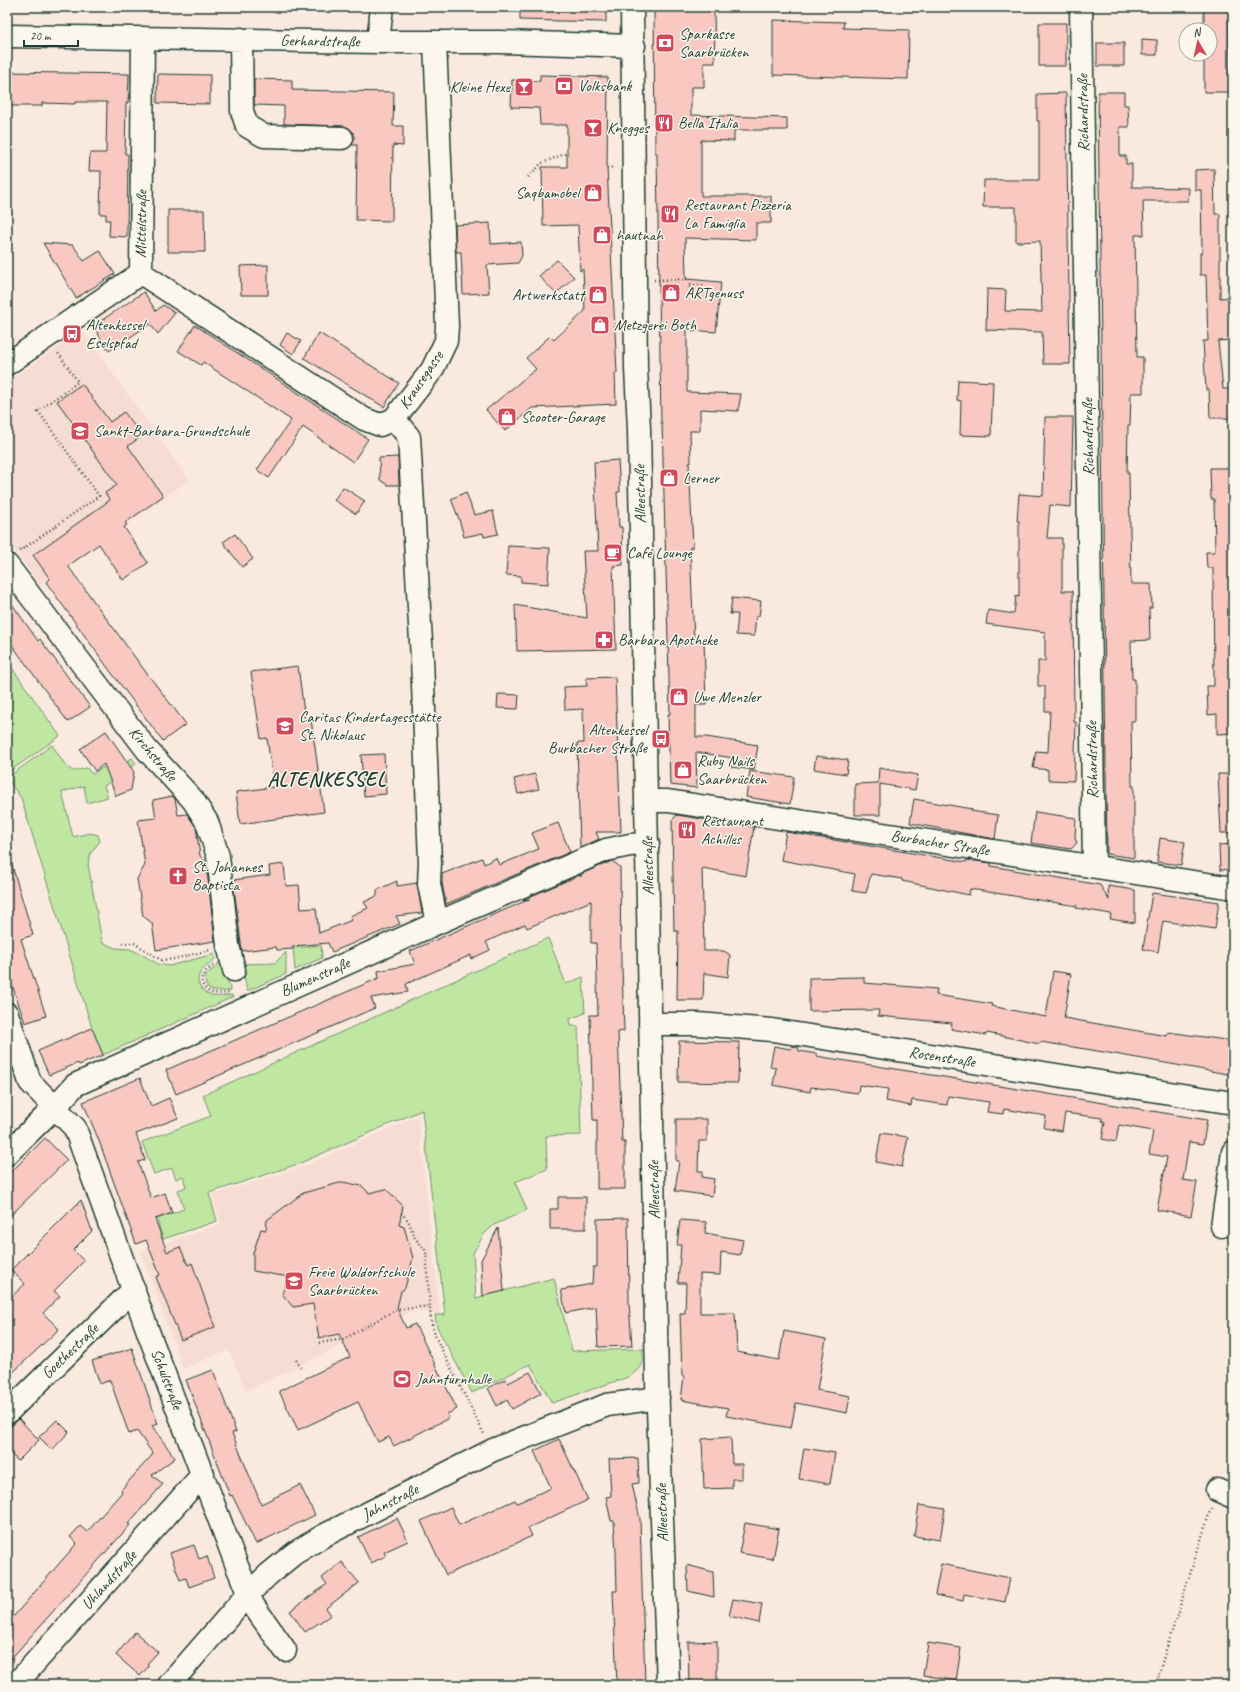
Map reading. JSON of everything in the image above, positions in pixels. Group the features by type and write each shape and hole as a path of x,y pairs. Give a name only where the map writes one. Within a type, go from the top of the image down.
{"street":[{"path":"378,42 382,7"},
{"name":"Alleestraße","path":"632,7 634,46 635,280 648,844 650,1024 658,1398 668,1685"},
{"name":"Richardstraße","path":"1081,7 1094,866"},
{"name":"Gerhardstraße","path":"7,36 378,42 500,42 634,46"},
{"name":"Mittelstraße","path":"7,364 140,273 143,38"},
{"path":"241,39 242,111 247,126 264,136 342,138"},
{"name":"Krausegasse","path":"140,273 364,419 380,424 394,419 432,370 446,341 447,326 443,210 435,42"},
{"path":"394,419 409,437 422,659 430,862 429,884 437,923"},
{"name":"Kirchstraße","path":"12,569 147,750 193,800 207,822 218,856 228,945 234,970"},
{"name":"Burbacher Straße","path":"647,801 668,801 1233,888"},
{"name":"Blumenstraße","path":"7,1154 56,1106 75,1085 437,923 606,850 630,845 648,844"},
{"name":"Schulstraße","path":"7,1014 30,1082 56,1106 75,1128 248,1594 253,1606 285,1650"},
{"name":"Rosenstraße","path":"650,1024 698,1024 772,1030 1233,1103"},
{"path":"1222,1226 1233,1152"},
{"name":"Goethestraße","path":"7,1413 134,1289"},
{"name":"Jahnstraße","path":"170,1685 248,1594 269,1574 295,1553 323,1536 492,1450 607,1405 658,1398"},
{"name":"Uhlandstraße","path":"15,1685 203,1474"}],"path":[{"path":"528,177 542,164 567,153"},
{"path":"635,280 690,279 690,296 685,296"},
{"path":"690,285 704,285"},
{"path":"12,569 99,496 38,411 78,382 47,337"},
{"path":"122,943 134,943 161,960 199,953"},
{"path":"401,1213 408,1220 415,1238 426,1251 429,1306 431,1322 436,1338 492,1450"},
{"path":"319,1343 344,1339 395,1310 429,1306"},
{"path":"296,1360 302,1370"},
{"path":"1155,1685 1225,1493"}],"shaded area":[{"name":"Sankt-Barbara-Grundschule","path":"82,331 189,480 39,586 7,539 7,382"},
{"name":"Freie Waldorfschule Saarbrücken","path":"418,1116 440,1315 415,1310 246,1391 229,1350 183,1369 141,1252 221,1224 212,1195 302,1167"}],"green space":[{"path":"7,661 60,736 7,773"},
{"path":"52,745 66,766 73,771 87,768 92,774 106,766 110,772 132,758 136,764 104,786 108,797 87,803 84,786 62,792 73,837 90,833 98,835 100,841 90,854 88,864 102,942 115,948 130,949 158,964 169,966 214,954 214,960 200,973 198,977 200,988 209,995 232,995 233,997 103,1055 92,1028 21,798 7,778"},
{"path":"548,938 566,984 583,977 585,1013 570,1019 571,1026 578,1026 581,1135 546,1136 547,1169 515,1182 527,1210 494,1225 484,1234 473,1253 476,1298 554,1278 572,1351 643,1349 639,1369 633,1374 552,1403 530,1364 472,1393 437,1327 435,1315 445,1315 422,1110 298,1164 209,1193 217,1221 163,1239 157,1219 184,1209 178,1190 186,1187 183,1176 176,1179 172,1168 154,1174 142,1142 211,1116 203,1095"},
{"path":"321,945 322,958 295,970 293,948"},
{"path":"286,952 286,974 247,991 242,964 275,963"},
{"path":"221,958 231,991 214,991 209,989 206,985 205,978 207,974 217,966"}],"building":[{"path":"520,7 606,7 606,22 520,20"},
{"path":"654,7 714,7 715,63 704,63 704,87 691,87 691,115 787,118 787,130 734,130 734,141 701,140 701,196 771,196 771,223 756,223 756,240 685,238 686,279 721,282 716,332 687,330 687,392 741,394 738,411 700,409 700,431 690,431 691,463 689,463 693,547 690,547 694,641 704,641 706,705 696,705 696,737 706,737 758,745 754,770 731,767 733,758 696,752 697,788 670,785 668,714 670,714 661,423 657,153 655,153"},
{"path":"1204,7 1229,7 1230,92 1204,92 1204,62 1218,62 1218,22 1204,22"},
{"path":"773,20 844,22 843,28 909,30 908,79 773,75"},
{"path":"1039,23 1066,23 1066,66 1039,66"},
{"path":"1142,39 1157,40 1157,55 1142,55"},
{"path":"1097,43 1124,43 1124,66 1097,66"},
{"path":"7,72 129,74 128,103 126,103 125,154 128,154 127,237 109,236 110,220 106,220 106,214 100,214 101,171 89,171 90,153 106,153 107,102 75,102 75,104 42,103 42,106 8,106"},
{"path":"158,74 210,75 210,104 157,103"},
{"path":"540,75 608,77 607,167 617,373 615,373 616,404 532,408 505,431 486,410 536,369 526,358 550,336 554,340 585,311 583,269 580,271 578,225 543,226 542,167 567,167 567,125 540,125 539,108 511,107 512,80 540,81"},
{"path":"254,79 292,80 292,90 394,92 393,126 403,126 403,146 393,145 392,221 356,220 357,145 352,145 354,138 353,132 349,128 342,126 284,124 284,106 254,105"},
{"path":"1098,92 1124,92 1124,105 1128,105 1129,127 1120,127 1120,156 1126,156 1126,164 1132,164 1132,187 1189,188 1188,201 1143,201 1144,235 1135,235 1137,357 1143,357 1143,393 1131,393 1130,425 1128,425 1127,473 1129,473 1131,584 1151,584 1152,608 1149,608 1150,640 1131,641 1132,679 1135,679 1135,721 1131,721 1132,786 1134,786 1134,858 1107,854"},
{"path":"1066,93 1070,364 1043,364 1042,332 986,330 987,289 1006,290 1005,311 1042,312 1040,241 1016,242 1016,207 983,207 984,180 1039,180 1039,121 1037,121 1037,94"},
{"path":"1214,169 1215,214 1220,214 1220,298 1233,297 1233,340 1218,341 1223,389 1233,389 1233,418 1210,418 1209,389 1206,390 1203,341 1208,341 1206,275 1200,275 1200,253 1202,253 1201,190 1195,190 1195,170"},
{"path":"168,210 204,210 205,252 168,252"},
{"path":"490,223 491,244 521,242 522,256 518,263 487,265 489,293 463,294 461,252 456,252 455,225"},
{"path":"43,243 73,245 84,261 100,251 115,274 76,298"},
{"path":"557,260 574,277 556,294 539,276"},
{"path":"268,265 268,295 241,295 240,266"},
{"path":"144,292 156,311 163,305 175,313 158,334 150,324 109,351 93,326"},
{"path":"195,325 368,439 353,462 303,427 269,478 257,470 291,420 203,362 201,365 178,351"},
{"path":"287,333 301,341 293,354 280,345"},
{"path":"319,333 399,383 384,407 304,358"},
{"path":"958,380 993,382 991,436 960,435 961,401 957,400"},
{"path":"82,384 110,422 124,412 142,436 128,446 163,496 125,523 127,525 124,527 148,563 123,580 99,544 68,566 186,724 163,741 46,582 50,579 33,555 110,500 105,493 117,485 57,401"},
{"path":"1045,417 1073,417 1071,507 1050,505 1047,538 1062,538 1062,591 1073,591 1074,722 1076,722 1074,781 1048,780 1048,770 1033,768 1036,751 1048,752 1050,711 1045,711 1045,686 1038,686 1038,661 1045,661 1045,632 986,624 988,610 1014,614 1016,596 1019,597 1019,521 1017,521 1019,494 1043,496"},
{"path":"398,457 399,485 388,485 380,480 379,458"},
{"path":"618,460 620,492 617,492 619,527 622,527 623,565 613,566 616,649 517,651 515,605 587,618 583,551 598,551 594,462"},
{"path":"1210,468 1233,468 1233,733 1217,734 1217,714 1208,715 1207,686 1214,686 1213,568 1207,568 1206,552 1215,552 1214,499 1211,499"},
{"path":"343,487 365,501 356,514 334,500"},
{"path":"466,492 474,515 493,511 498,534 484,537 483,533 464,537 451,499"},
{"path":"235,534 253,559 242,567 223,542"},
{"path":"508,546 550,548 548,584 521,582 521,576 506,575"},
{"path":"7,597 38,641 40,639 90,707 68,722 7,638"},
{"path":"732,598 761,601 759,616 756,616 754,636 736,635 738,614 730,614"},
{"path":"298,666 305,720 311,719 324,812 240,824 236,792 274,787 267,738 261,739 251,672"},
{"path":"615,677 621,832 596,832 599,839 580,848 577,743 584,743 583,709 565,710 564,687 587,686 586,678"},
{"path":"498,694 519,695 518,709 497,708"},
{"path":"106,731 134,772 131,790 116,796 104,764 95,771 80,749"},
{"path":"384,754 386,794 364,796 361,755"},
{"path":"816,756 848,760 846,774 814,769"},
{"path":"879,768 918,775 915,790 880,784 880,815 855,815 855,784 878,783"},
{"path":"750,771 794,777 790,804 746,797"},
{"path":"535,774 539,789 518,794 514,779"},
{"path":"1218,774 1233,774 1233,833 1221,833"},
{"name":"St. Johannes Baptista","path":"173,796 178,815 187,814 196,827 200,856 206,862 215,941 156,950 152,923 143,916 137,879 145,865 138,820 156,818 153,800"},
{"path":"914,799 998,815 995,839 910,823"},
{"path":"1035,812 1076,818 1075,838 1077,843 1071,849 1031,843"},
{"path":"677,815 754,827 746,876 702,868 704,951 724,951 730,955 728,977 704,973 703,1000 677,1000 678,931 674,931 672,820"},
{"path":"558,823 570,852 446,904 442,874 482,858 484,864 496,858 499,865 539,849 532,833"},
{"path":"786,832 966,862 967,860 991,863 991,866 1100,885 1109,900 1108,886 1135,890 1135,923 1110,919 1111,914 1076,908 1077,906 970,889 969,895 902,881 902,879 871,874 866,893 852,891 855,874 781,860"},
{"path":"1160,838 1185,842 1181,865 1157,862"},
{"path":"1233,844 1233,869 1220,870 1219,845"},
{"path":"612,861 620,867 621,968 624,1031 618,1032 622,1142 625,1142 625,1189 597,1189 597,1120 593,1120 590,1015 598,1015 596,943 591,943 591,901 527,928 525,924 486,942 490,950 471,959 471,955 406,984 408,992 371,998 375,1008 176,1094 166,1070 379,978 378,971 415,964 410,951 530,899 522,900 580,875 581,877 581,874"},
{"path":"7,862 11,862 33,935 21,939 46,1016 25,1023 7,970"},
{"path":"284,864 286,886 299,885 301,909 316,908 319,933 352,920 350,916 368,908 364,902 377,896 377,890 397,881 397,886 417,883 422,913 396,916 400,924 332,952 328,943 293,946 293,949 277,950 276,947 242,951 233,880 270,875 269,866"},
{"path":"1152,893 1219,902 1215,929 1163,921 1158,952 1143,949"},
{"path":"1053,971 1071,974 1064,1018 1167,1036 1168,1032 1233,1041 1233,1075 1092,1050 1040,1042 1040,1044 987,1033 986,1035 951,1029 952,1023 878,1016 879,1010 809,1011 809,978 864,977 864,983 937,989 936,995 992,1004 991,1006 1046,1017"},
{"path":"92,1028 103,1055 49,1075 38,1051"},
{"path":"679,1041 739,1042 738,1083 678,1082"},
{"path":"774,1046 790,1049 793,1046 798,1047 799,1051 817,1054 816,1056 1207,1120 1203,1144 1189,1142 1183,1180 1197,1182 1191,1216 1157,1210 1167,1157 1149,1154 1153,1131 1119,1125 1116,1142 1102,1139 1105,1122 1102,1121 1102,1118 1065,1113 1062,1131 1044,1128 1046,1116 1004,1109 1003,1114 987,1112 989,1102 948,1096 947,1105 912,1100 911,1106 886,1101 888,1089 859,1085 858,1093 811,1087 810,1092 773,1085 776,1068 770,1067"},
{"path":"140,1078 151,1106 169,1098 178,1118 136,1134 145,1160 138,1162 151,1198 165,1193 172,1213 155,1219 167,1252 180,1247 188,1265 192,1263 215,1327 181,1340 156,1277 160,1275 146,1240 136,1244 99,1141 83,1102"},
{"path":"676,1119 707,1119 707,1141 699,1141 698,1171 703,1171 702,1177 714,1179 712,1196 675,1191 679,1161 676,1161"},
{"path":"881,1133 908,1137 902,1167 876,1162"},
{"path":"45,1138 67,1160 7,1219 7,1176"},
{"path":"343,1182 362,1186 369,1193 386,1189 403,1206 399,1225 404,1227 413,1258 405,1288 401,1291 397,1308 406,1328 415,1324 457,1409 447,1414 449,1418 394,1446 389,1437 378,1442 358,1402 298,1430 279,1391 350,1357 339,1334 319,1338 313,1304 293,1307 282,1294 289,1277 253,1271 253,1253 261,1229 266,1230 267,1220 303,1193"},
{"path":"558,1197 586,1197 586,1229 550,1229 550,1209 558,1209"},
{"path":"81,1200 92,1231 73,1250 84,1261 54,1291 60,1296 43,1313 59,1329 7,1378 7,1301 25,1284 11,1270"},
{"path":"628,1218 629,1303 632,1346 598,1347 596,1307 566,1313 561,1290 592,1284 593,1267 597,1267 597,1219"},
{"path":"680,1220 706,1222 705,1233 743,1240 740,1255 721,1252 720,1275 700,1274 700,1313 735,1313 737,1352 779,1360 784,1331 826,1339 817,1390 850,1396 847,1413 796,1403 791,1428 726,1416 728,1408 681,1400 684,1376 682,1376 680,1313 685,1313 686,1283 678,1283 681,1245 677,1245"},
{"path":"498,1228 504,1291 483,1296 481,1260"},
{"path":"132,1348 158,1424 152,1426 175,1458 152,1475 163,1484 128,1524 130,1525 7,1663 7,1610 14,1616 77,1543 70,1537 80,1526 87,1532 153,1454 137,1431 129,1434 110,1380 100,1384 92,1361"},
{"path":"213,1370 236,1432 232,1433 261,1504 300,1485 315,1515 256,1544 232,1495 230,1496 186,1380"},
{"path":"530,1372 541,1393 512,1409 507,1400 497,1406 488,1388 506,1379 508,1383"},
{"path":"19,1419 39,1440 18,1461 7,1450 7,1430"},
{"path":"57,1420 69,1432 52,1450 39,1437"},
{"path":"731,1437 732,1464 742,1464 742,1479 732,1479 732,1488 704,1489 702,1439"},
{"path":"559,1439 588,1500 528,1528 532,1536 446,1575 421,1521 451,1507 459,1525 515,1500 517,1503 551,1488 534,1451"},
{"path":"804,1448 835,1453 830,1484 799,1479"},
{"path":"638,1458 639,1483 632,1484 640,1519 645,1685 617,1685 613,1591 617,1591 616,1552 614,1521 611,1521 606,1497 611,1496 609,1459"},
{"path":"919,1505 945,1509 940,1540 914,1536"},
{"path":"397,1518 408,1541 384,1552 386,1556 371,1563 358,1537"},
{"path":"745,1523 779,1529 773,1559 739,1553"},
{"path":"194,1545 199,1559 207,1556 214,1578 189,1587 186,1578 180,1580 170,1553"},
{"path":"342,1562 359,1583 326,1608 331,1615 305,1632 290,1611 327,1584 322,1578"},
{"path":"941,1564 1010,1578 1005,1602 964,1594 963,1601 935,1595"},
{"path":"687,1565 713,1572 714,1597 688,1591"},
{"path":"733,1599 762,1604 759,1623 729,1616"},
{"path":"135,1632 158,1652 147,1664 149,1666 140,1676 116,1655"},
{"path":"717,1641 717,1685 689,1685 688,1642"},
{"path":"928,1643 961,1648 956,1681 923,1675"}],"place":[{"name":"Sparkasse Saarbrücken","path":"665,43"},
{"name":"Volksbank","path":"564,86"},
{"name":"Kleine Hexe","path":"524,87"},
{"name":"Bella Italia","path":"664,123"},
{"name":"Knegges","path":"593,128"},
{"name":"Saqbamobel","path":"593,193"},
{"name":"Restaurant Pizzeria La Famiglia","path":"670,214"},
{"name":"hautnah","path":"602,235"},
{"name":"ARTgenuss","path":"671,293"},
{"name":"Artwerkstatt","path":"598,295"},
{"name":"Metzgerei Both","path":"600,325"},
{"name":"Altenkessel Eselspfad","path":"72,334"},
{"name":"Scooter-Garage","path":"507,417"},
{"name":"Sankt-Barbara-Grundschule","path":"80,431"},
{"name":"Lerner","path":"669,478"},
{"name":"Café Lounge","path":"613,553"},
{"name":"Barbara Apotheke","path":"604,640"},
{"name":"Uwe Menzler","path":"679,697"},
{"name":"Caritas Kindertagesstätte St. Nikolaus","path":"285,726"},
{"name":"Altenkessel Burbacher Straße","path":"661,739"},
{"name":"Ruby Nails Saarbrücken","path":"683,770"},
{"name":"Restaurant Achilles","path":"687,830"},
{"name":"St. Johannes Baptista","path":"178,876"},
{"name":"Freie Waldorfschule Saarbrücken","path":"294,1281"},
{"name":"Jahnturnhalle","path":"402,1379"}],"district":[{"name":"ALTENKESSEL","path":"327,779"}]}
